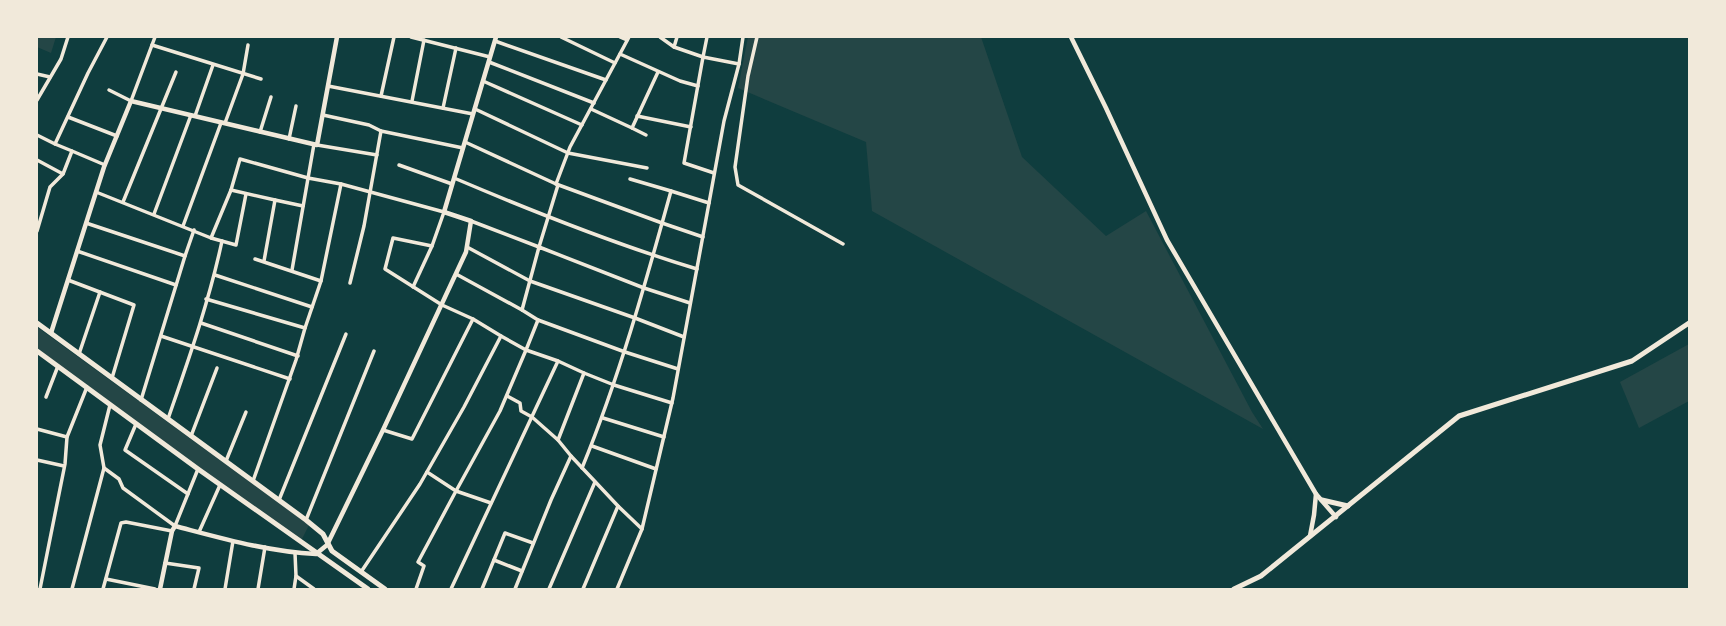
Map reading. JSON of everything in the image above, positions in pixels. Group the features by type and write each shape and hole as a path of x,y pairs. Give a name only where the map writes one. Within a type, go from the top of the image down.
{"main road":[{"path":"37,323 306,520 323,534 327,545 332,551 385,589"},
{"path":"1234,589 1261,576 1336,517 1459,416 1632,361 1689,323"},
{"path":"37,351 220,485 316,554 368,589"},
{"path":"1322,500 1348,506"}],"street":[{"path":"37,100 61,59 68,37"},
{"path":"55,144 107,37"},
{"path":"51,333 105,165 155,37"},
{"path":"292,270 308,178 323,115 337,37"},
{"path":"381,96 394,37"},
{"path":"411,37 456,48 490,59 594,103"},
{"path":"561,37 615,63"},
{"path":"522,310 557,185 568,153 628,39 620,37"},
{"path":"660,37 674,48 703,57 739,64"},
{"path":"674,48 677,37"},
{"path":"707,37 684,163 714,173"},
{"path":"617,589 642,529 672,404 724,121 739,64 744,37"},
{"path":"757,37 748,76 735,166 738,185 843,244"},
{"path":"1072,37 1167,240 1316,494 1336,517"},
{"path":"413,287 432,246 444,212 496,39 606,80"},
{"path":"412,101 424,40"},
{"path":"152,45 261,79"},
{"path":"183,226 243,74 248,45"},
{"path":"443,108 456,48"},
{"path":"620,54 658,72 680,81 698,86"},
{"path":"154,214 213,65"},
{"path":"122,202 176,72"},
{"path":"632,128 658,72"},
{"path":"37,74 50,77"},
{"path":"483,81 582,125"},
{"path":"328,86 443,108 474,111 568,153 647,168"},
{"path":"37,90 42,91"},
{"path":"109,90 131,101 315,145 377,155"},
{"path":"260,132 271,97"},
{"path":"289,139 296,106"},
{"path":"591,109 646,135"},
{"path":"323,115 369,125 381,131 463,148"},
{"path":"637,116 691,127"},
{"path":"68,117 117,136"},
{"path":"350,283 371,191 381,131"},
{"path":"37,135 105,165"},
{"path":"465,142 557,185 662,224 703,237"},
{"path":"37,231 50,187 64,174 72,151"},
{"path":"211,238 231,190 240,159 308,178 371,191 444,212 644,288 690,303"},
{"path":"37,160 64,174"},
{"path":"399,166 452,184"},
{"path":"454,178 548,218 653,256 697,269"},
{"path":"630,179 709,203"},
{"path":"253,481 298,356 321,281 341,184"},
{"path":"231,190 303,206"},
{"path":"96,192 211,238 236,245 246,194"},
{"path":"582,468 603,418 625,352 671,192"},
{"path":"264,261 275,200"},
{"path":"104,468 119,479 123,488 175,526 265,548 295,553 316,554 327,545 442,305 466,252 471,221"},
{"path":"86,223 185,256"},
{"path":"141,400 194,230"},
{"path":"432,246 393,238 385,269 442,305 473,319 526,350 558,361 614,385 672,404"},
{"path":"168,419 201,322 206,299 215,275 222,241"},
{"path":"467,247 530,281 684,337"},
{"path":"77,251 176,285"},
{"path":"255,259 292,270 321,281"},
{"path":"456,274 538,320 625,352 678,369"},
{"path":"215,275 312,307"},
{"path":"68,280 134,305 112,378"},
{"path":"79,354 100,292"},
{"path":"206,299 306,328"},
{"path":"383,430 412,439 473,319"},
{"path":"416,589 424,566 418,562 500,411 538,320"},
{"path":"201,322 298,356"},
{"path":"279,500 346,334"},
{"path":"161,336 290,379"},
{"path":"361,572 427,472 464,407 501,336"},
{"path":"306,520 374,351"},
{"path":"451,589 558,361"},
{"path":"46,397 58,366"},
{"path":"191,436 217,368"},
{"path":"558,440 584,373"},
{"path":"40,589 64,466 67,437 87,387"},
{"path":"507,396 520,403 521,411 532,417 558,440 595,482 642,529"},
{"path":"72,589 104,468 100,445 110,405"},
{"path":"226,462 246,412"},
{"path":"603,418 664,436"},
{"path":"136,424 124,450 188,494"},
{"path":"37,429 67,437"},
{"path":"592,446 656,469"},
{"path":"515,589 551,500 571,456"},
{"path":"37,460 64,466"},
{"path":"160,589 172,531 198,469"},
{"path":"427,472 456,491 491,503"},
{"path":"549,589 595,482"},
{"path":"199,532 220,485"},
{"path":"1310,536 1316,494"},
{"path":"583,589 618,506"},
{"path":"103,589 121,523 126,522 172,531"},
{"path":"482,589 505,532 533,543"},
{"path":"225,589 233,540"},
{"path":"258,589 265,548"},
{"path":"294,589 296,576 295,553"},
{"path":"494,560 522,571"},
{"path":"165,563 200,568 194,589"},
{"path":"296,576 314,589"},
{"path":"106,579 155,589"}],"shaded area":[{"path":"37,37 56,37 51,53 37,47"},
{"path":"748,37 981,37 1022,157 1106,236 1146,211 1252,412 1263,429 872,211 866,142 738,88"},
{"path":"37,327 309,525 301,541 37,349"},
{"path":"1689,344 1689,401 1639,428 1620,382"}]}
